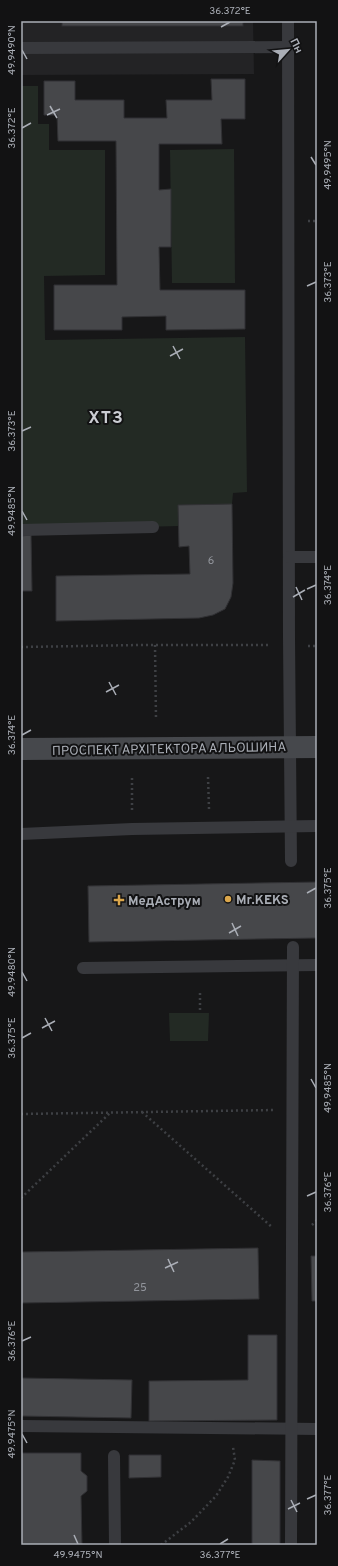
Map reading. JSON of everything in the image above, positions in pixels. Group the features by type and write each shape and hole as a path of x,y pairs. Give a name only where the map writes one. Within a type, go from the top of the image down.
{"street":[{"name":"ПРОСПЕКТ АРХІТЕКТОРА АЛЬОШИНА","path":"21,749 317,747"}],"lane":[{"path":"288,21 289,747 291,861"},
{"path":"21,48 288,47"},
{"path":"21,530 153,527"},
{"path":"289,557 317,557"},
{"path":"21,834 132,829 317,826"},
{"path":"290,1545 293,947"},
{"path":"83,968 317,964"},
{"path":"21,1426 317,1429"},
{"path":"114,1456 115,1545"}],"path":[{"path":"303,221 317,221"},
{"path":"21,647 155,645 278,646"},
{"path":"155,645 156,719"},
{"path":"302,646 317,646"},
{"path":"208,777 209,828"},
{"path":"132,778 132,829"},
{"path":"200,993 200,1013"},
{"path":"21,1114 292,1110"},
{"path":"142,1112 292,1244"},
{"path":"21,1198 110,1113"},
{"path":"161,1545 191,1522 216,1496 228,1477 235,1460 231,1429"}],"shaded area":[{"path":"21,21 253,21 254,74 21,75"},
{"path":"21,86 38,86 38,124 49,124 49,150 105,150 105,275 44,276 45,340 245,337 247,492 233,493 232,504 178,505 179,526 21,530"},
{"path":"234,149 235,283 172,283 170,150"},
{"path":"169,1013 209,1013 208,1041 170,1041"}],"building":[{"path":"62,21 243,21 243,26 62,26"},
{"path":"211,79 245,79 245,119 221,119 222,144 159,144 159,190 171,189 171,247 159,247 160,290 245,290 245,329 166,330 166,316 122,317 122,330 54,330 54,285 117,285 116,141 58,141 57,115 44,115 44,81 75,81 75,100 124,100 124,118 167,118 166,100 212,100"},
{"path":"232,504 233,583 231,597 225,609 213,615 199,618 56,621 56,576 190,574 189,546 179,547 178,505"},
{"path":"31,535 32,591 21,591 21,536"},
{"path":"317,780 317,801 316,801"},
{"path":"317,882 317,938 89,942 88,886"},
{"path":"258,1248 259,1299 21,1303 21,1252"},
{"path":"311,1256 317,1256 317,1301 312,1301"},
{"path":"248,1335 277,1335 277,1420 149,1421 149,1381 248,1380"},
{"path":"21,1378 132,1380 131,1418 21,1416"},
{"path":"21,1453 81,1453 81,1471 87,1476 87,1491 81,1496 82,1545 21,1545"},
{"path":"129,1455 161,1455 161,1477 129,1478"},
{"path":"252,1460 280,1461 280,1545 252,1545"}],"place":[{"name":"Mr.KEKS","path":"228,899"},
{"name":"МедАструм","path":"119,900"}],"district":[{"name":"ХТЗ","path":"106,417"}]}
